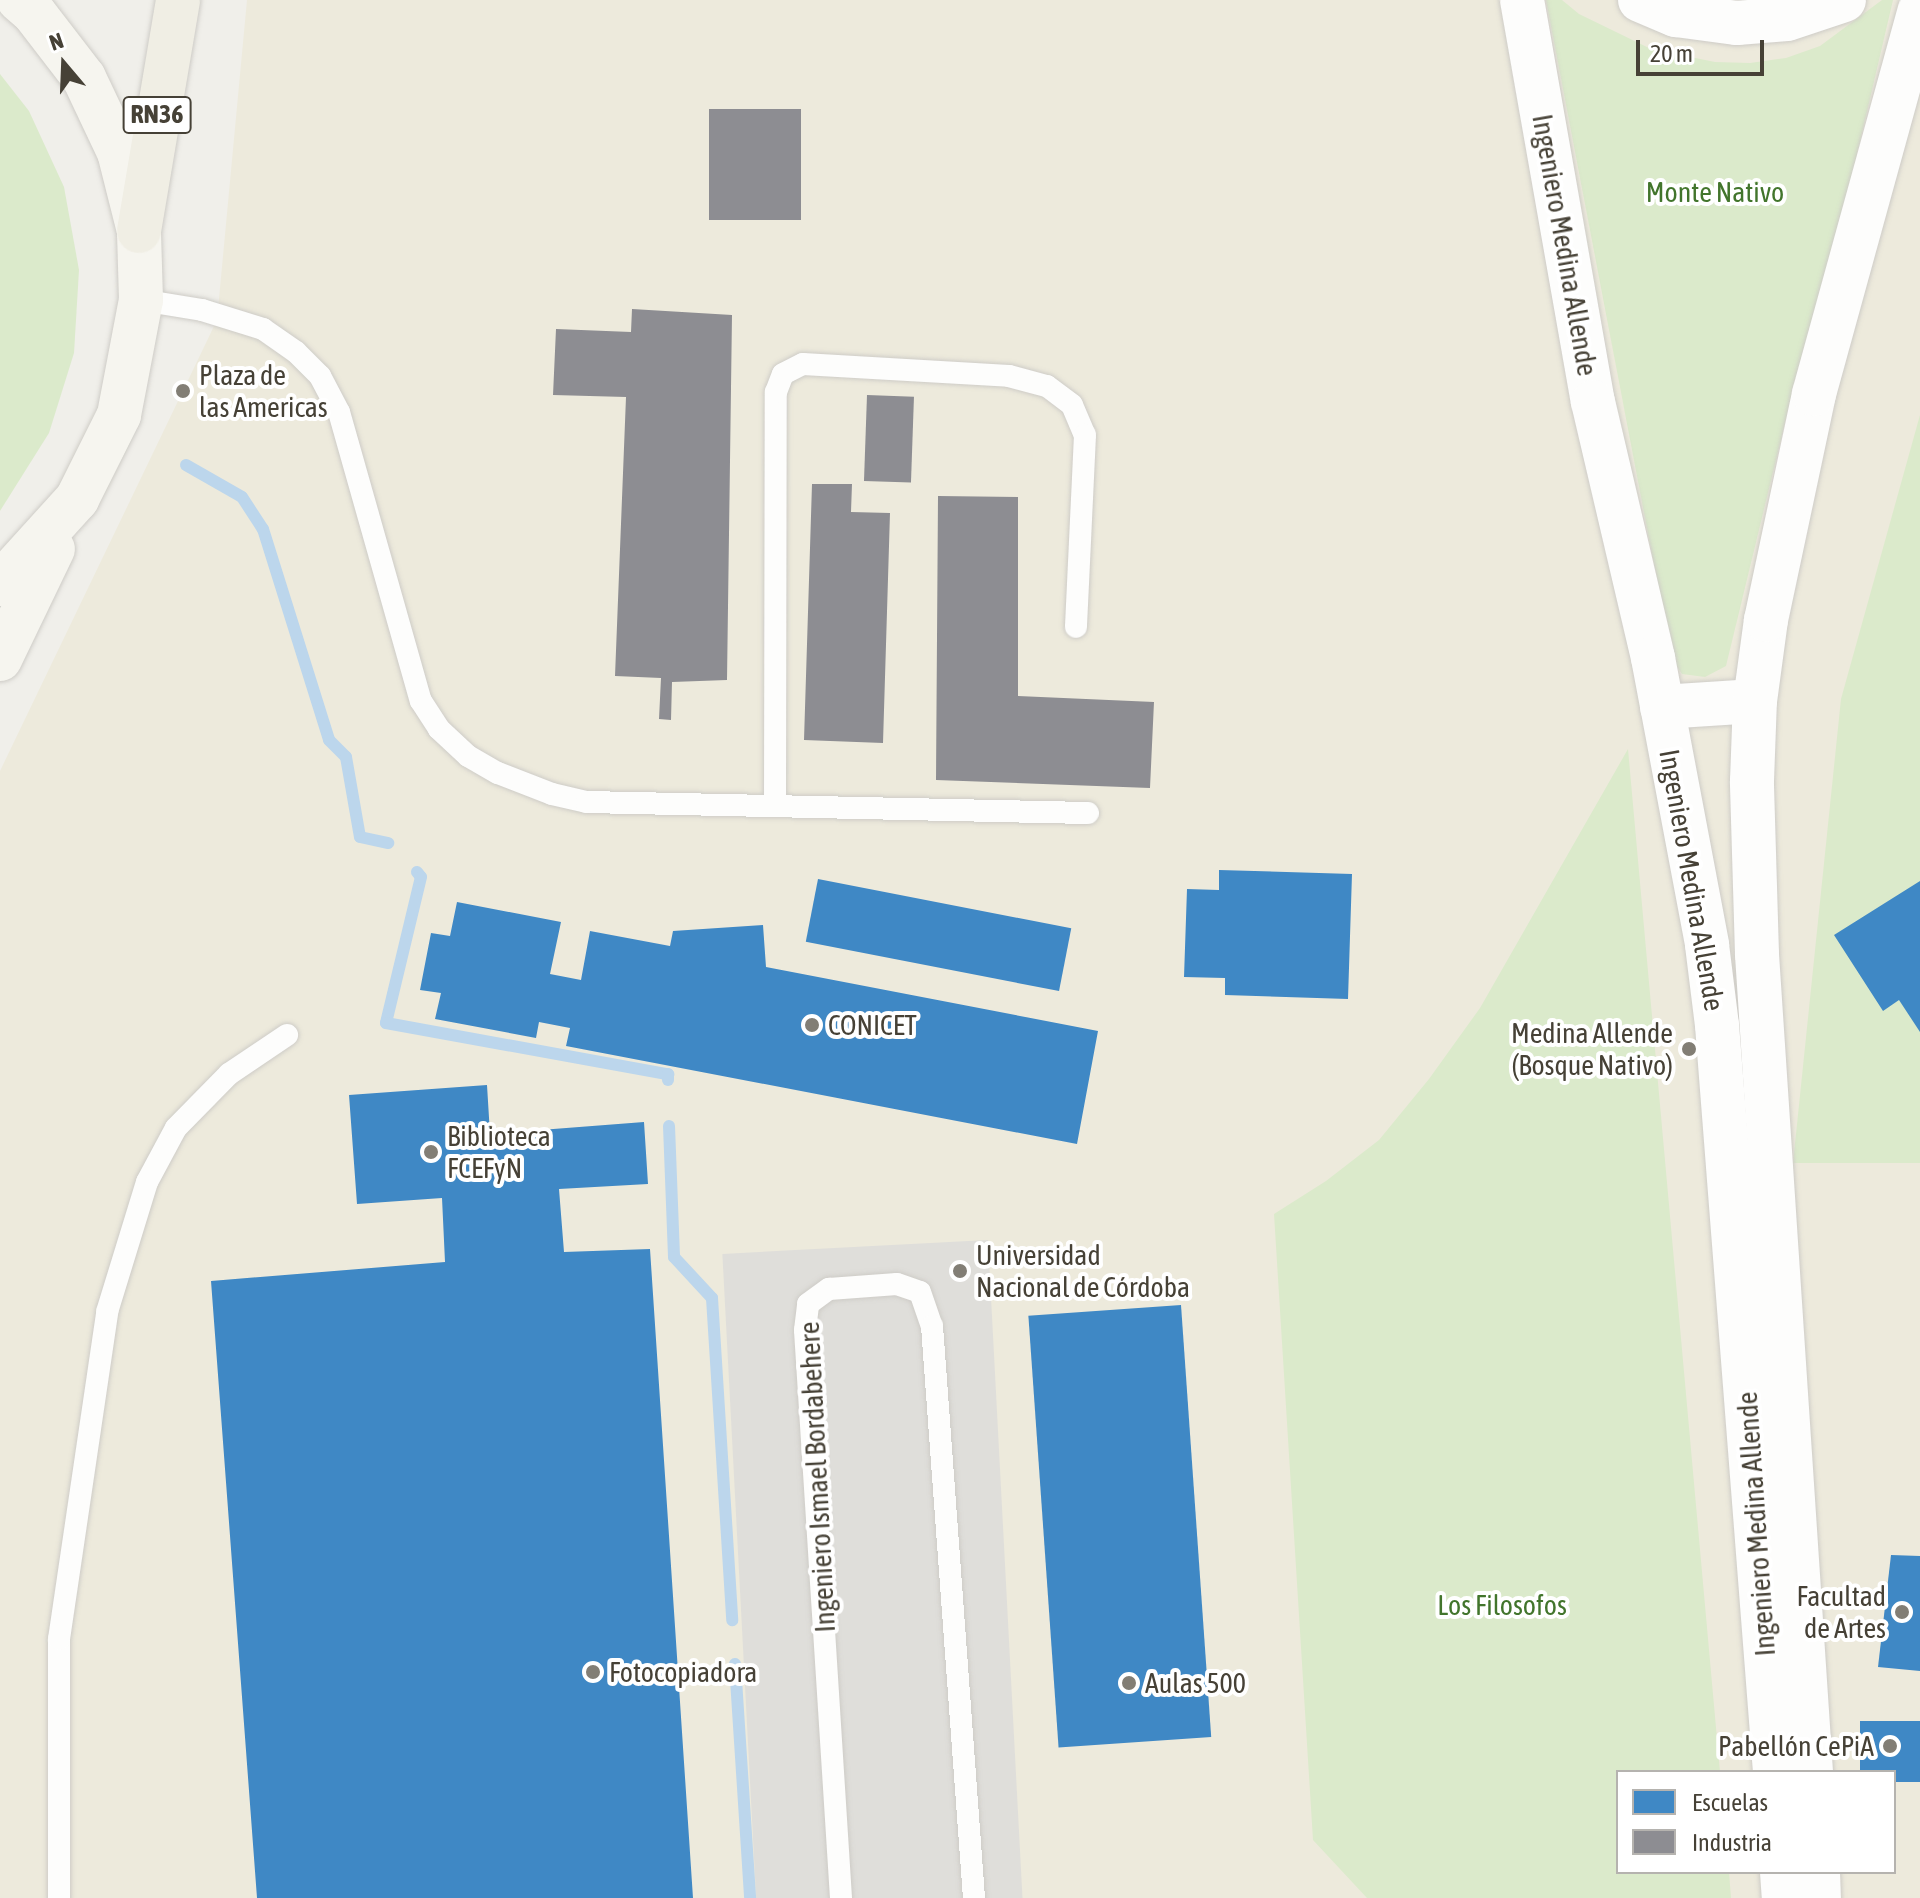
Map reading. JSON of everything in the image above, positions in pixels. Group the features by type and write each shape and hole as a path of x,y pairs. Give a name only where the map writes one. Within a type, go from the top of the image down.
{"main road":[{"name":"RN36","path":"19,0 34,13 84,78 119,152 139,231"},
{"name":"RN36","path":"0,659 119,415 141,300 139,231 178,0"},
{"name":"RN36","path":"0,584 9,578 77,499"}],"street":[{"name":"Ingeniero Medina Allende","path":"1522,0 1593,402 1662,707 1707,945 1717,1025 1775,1770"},
{"path":"1640,0 1676,15 1737,23 1787,19 1844,0"},
{"name":"Ingeniero Medina Allende","path":"1811,1770 1757,967 1752,781 1755,701 1766,620 1814,394 1920,10"},
{"path":"1662,707 1755,701"},
{"path":"1782,1874 1784,1898"},
{"path":"1818,1874 1819,1898"}],"lane":[{"path":"141,300 202,310 263,329 296,352 320,376 339,412 421,701 439,729 468,756 498,773 538,789 587,802 1088,813"},
{"path":"775,805 776,392 783,374 803,364 1009,376 1047,386 1072,405 1085,435 1076,627"},
{"path":"59,1898 59,1639 107,1312 147,1182 176,1128 229,1074 287,1035"},
{"name":"Ingeniero Ismael Bordabehere","path":"841,1898 805,1330 808,1304 829,1289 897,1284 920,1292 932,1326 974,1898"}],"shaded area":[{"name":"Universidad Nacional de Córdoba","path":"247,0 1920,0 1920,1898 0,1898 0,771 217,320"},
{"path":"988,1240 1022,1898 756,1898 722,1254"}],"green space":[{"name":"Monte Nativo","path":"1546,0 1562,0 1579,14 1651,49 1715,62 1750,63 1786,58 1820,46 1882,0 1893,0 1840,227 1797,373 1726,666 1705,677 1682,674 1672,659"},
{"path":"0,74 29,111 64,187 79,270 74,353 49,433 0,511"},
{"path":"1920,415 1920,1163 1793,1163 1841,699"},
{"name":"Los Filosofos","path":"1628,749 1720,1770 1616,1770 1616,1874 1729,1874 1731,1898 1367,1898 1313,1840 1274,1214 1326,1181 1379,1140 1429,1079 1480,1008"}],"building: Escuelas":[{"path":"1219,870 1352,874 1348,999 1225,995 1225,978 1184,977 1187,889 1219,890"},
{"path":"818,879 1071,928 1059,991 806,942"},
{"path":"1920,881 1920,1032 1899,1000 1883,1011 1834,935"},
{"name":"CONICET","path":"457,902 561,922 550,974 581,980 590,931 670,946 673,931 763,925 766,967 1098,1031 1077,1144 566,1046 570,1028 539,1022 536,1038 435,1019 441,993 420,990 431,933 450,936"},
{"path":"487,1085 490,1134 644,1122 648,1184 559,1189 564,1252 650,1249 693,1898 257,1898 211,1281 445,1262 442,1198 357,1204 349,1095"},
{"path":"1181,1305 1211,1737 1059,1748 1028,1316"},
{"name":"Facultad de Artes","path":"1891,1555 1920,1556 1920,1671 1878,1667"},
{"name":"Pabellón CePiA","path":"1860,1721 1920,1721 1920,1782 1896,1782 1896,1770 1860,1770"}],"building: Industria":[{"path":"709,109 801,109 801,220 709,220"},
{"path":"632,309 732,315 727,680 672,682 671,720 659,719 661,678 615,676 626,397 553,395 556,329 631,332"},
{"path":"867,395 914,397 911,483 864,481"},
{"path":"812,484 852,484 851,512 890,513 883,743 804,740"},
{"path":"938,496 1018,497 1018,696 1154,702 1150,788 936,780"}],"waterway":[{"path":"186,465 242,497 263,529 329,740 346,757 360,837 388,843"},
{"path":"417,872 421,877 386,1023 668,1074 668,1080"},
{"path":"669,1126 674,1257 712,1298 732,1620"},
{"path":"735,1664 750,1898"}],"place":[{"name":"Plaza de las Americas","path":"183,391"},
{"name":"CONICET","path":"812,1025"},
{"name":"Medina Allende (Bosque Nativo)","path":"1689,1049"},
{"name":"Biblioteca FCEFyN","path":"431,1152"},
{"name":"Universidad Nacional de Córdoba","path":"960,1271"},
{"name":"Facultad de Artes","path":"1902,1612"},
{"name":"Fotocopiadora","path":"593,1672"},
{"name":"Aulas 500","path":"1129,1683"},
{"name":"Pabellón CePiA","path":"1890,1746"}]}
